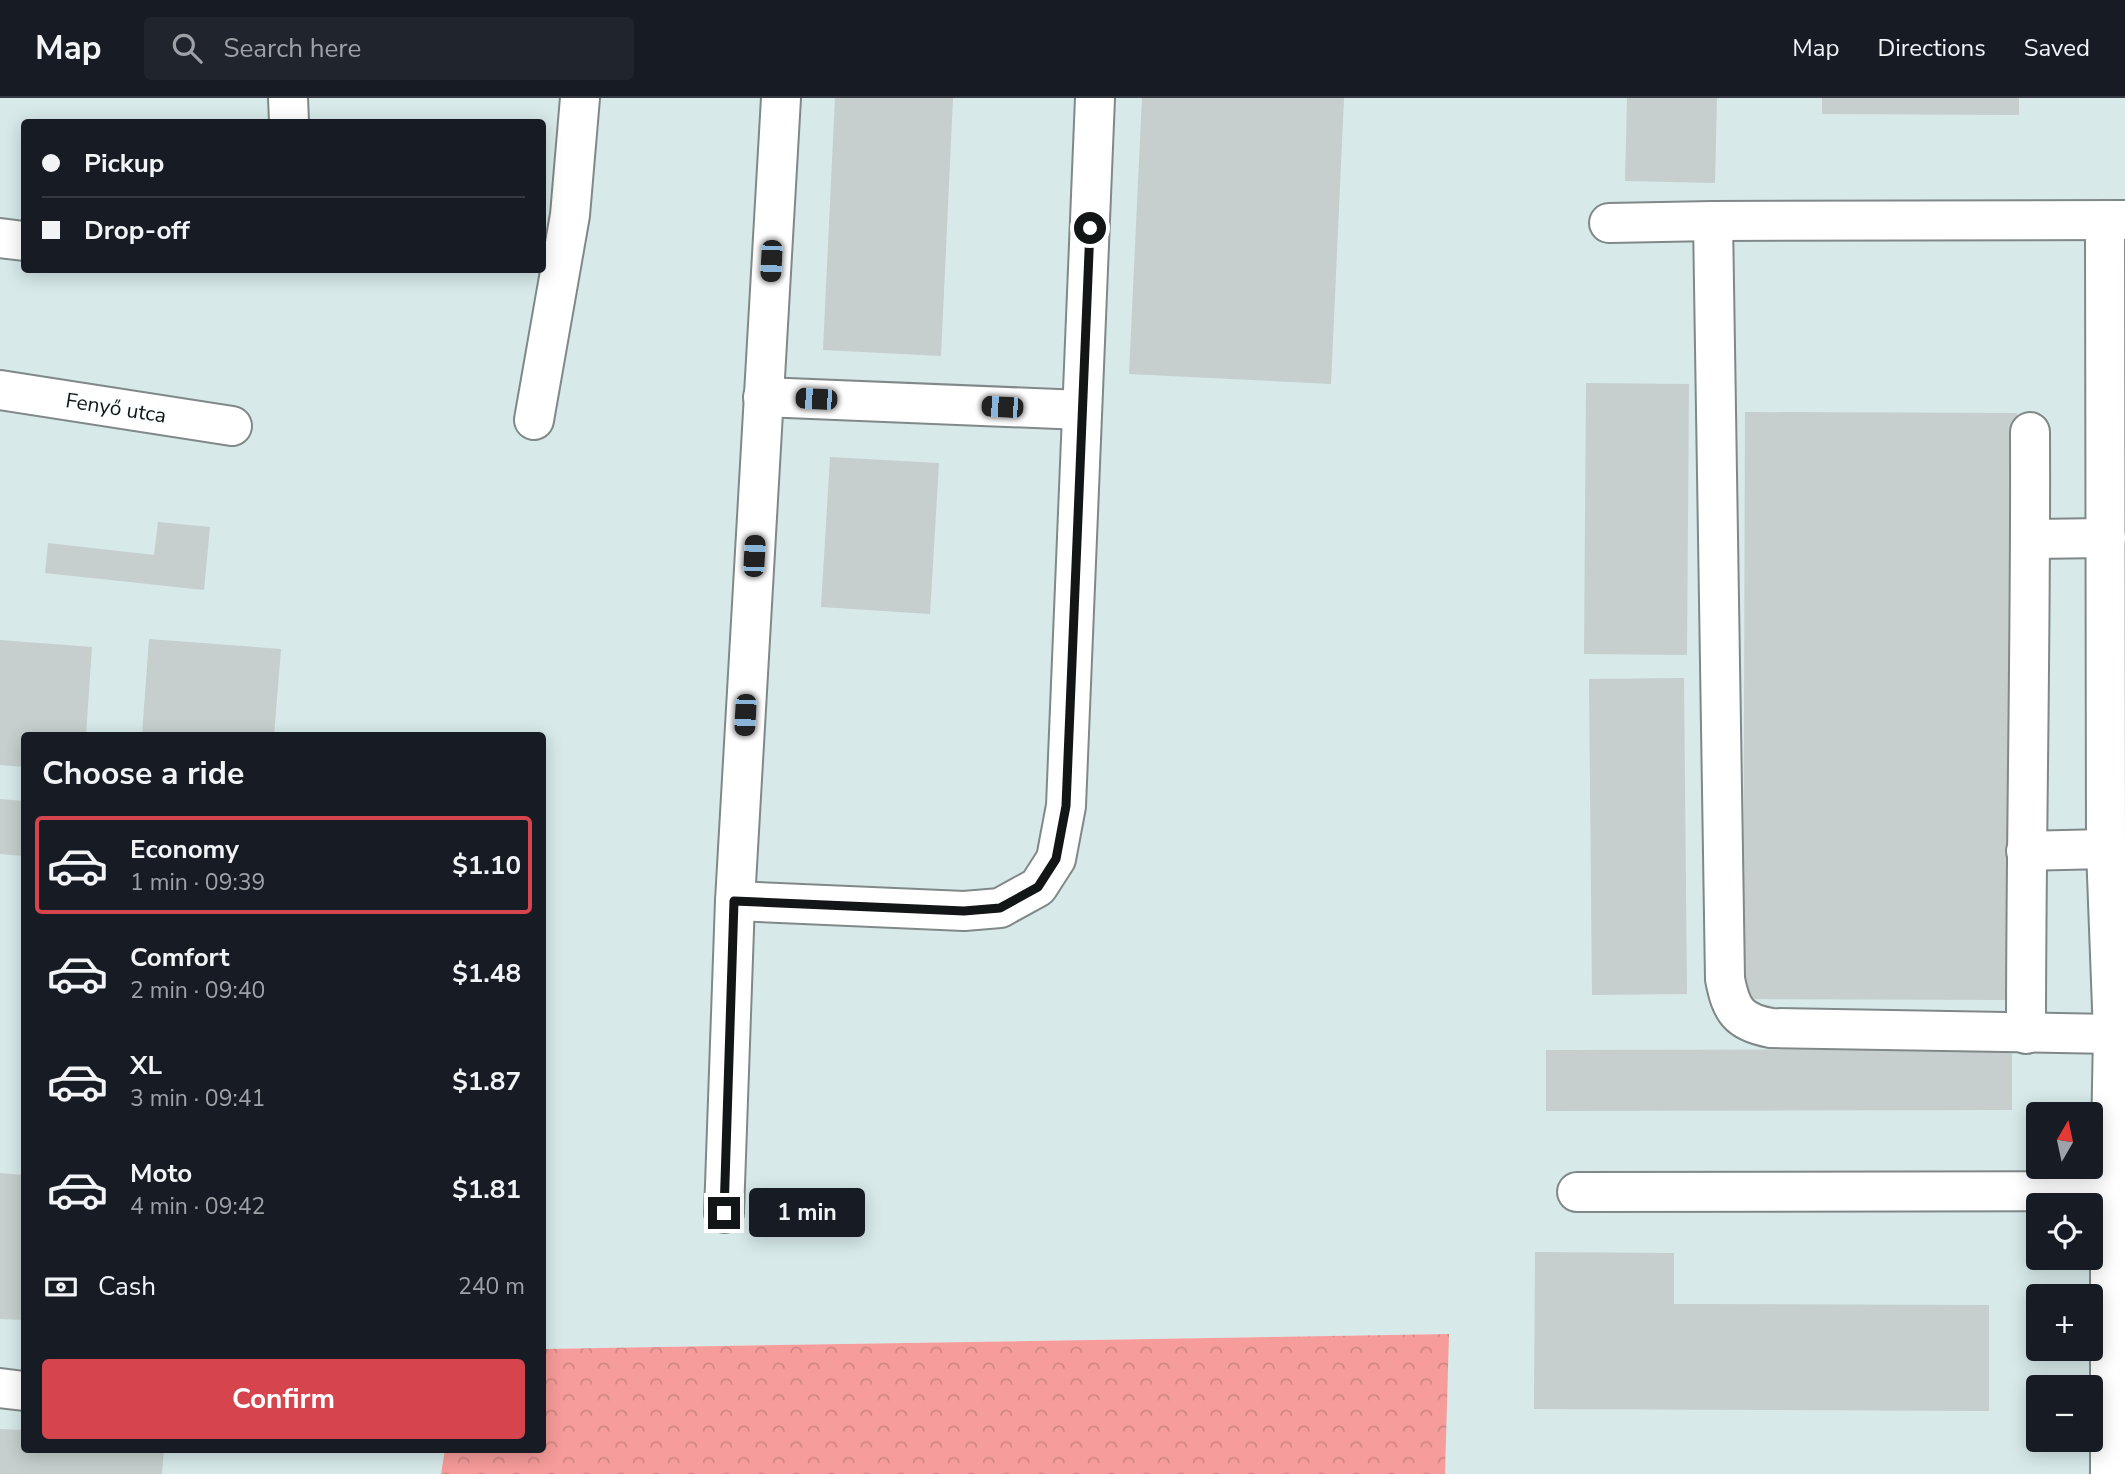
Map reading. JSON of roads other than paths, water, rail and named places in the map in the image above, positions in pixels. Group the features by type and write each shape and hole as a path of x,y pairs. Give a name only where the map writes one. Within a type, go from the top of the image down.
{"street":[{"path":"288,98 289,119"},
{"path":"534,421 570,215 580,98"},
{"path":"724,1213 734,901 780,98"},
{"path":"734,901 964,911 1000,908 1038,887 1056,859 1066,806 1095,98"},
{"path":"1609,223 2115,220 2106,538 2106,849 2118,1191 2110,1474"},
{"path":"1713,221 1725,979 1732,1007 1740,1017 1754,1025 1771,1028 2113,1034"},
{"path":"0,238 21,241"},
{"name":"Fenyő utca","path":"0,390 232,426"},
{"path":"762,397 1082,410"},
{"path":"2026,1034 2030,432"},
{"path":"2031,539 2106,538"},
{"path":"2026,851 2106,849"},
{"path":"1577,1192 2118,1191"},
{"path":"0,1388 21,1391"}]}
